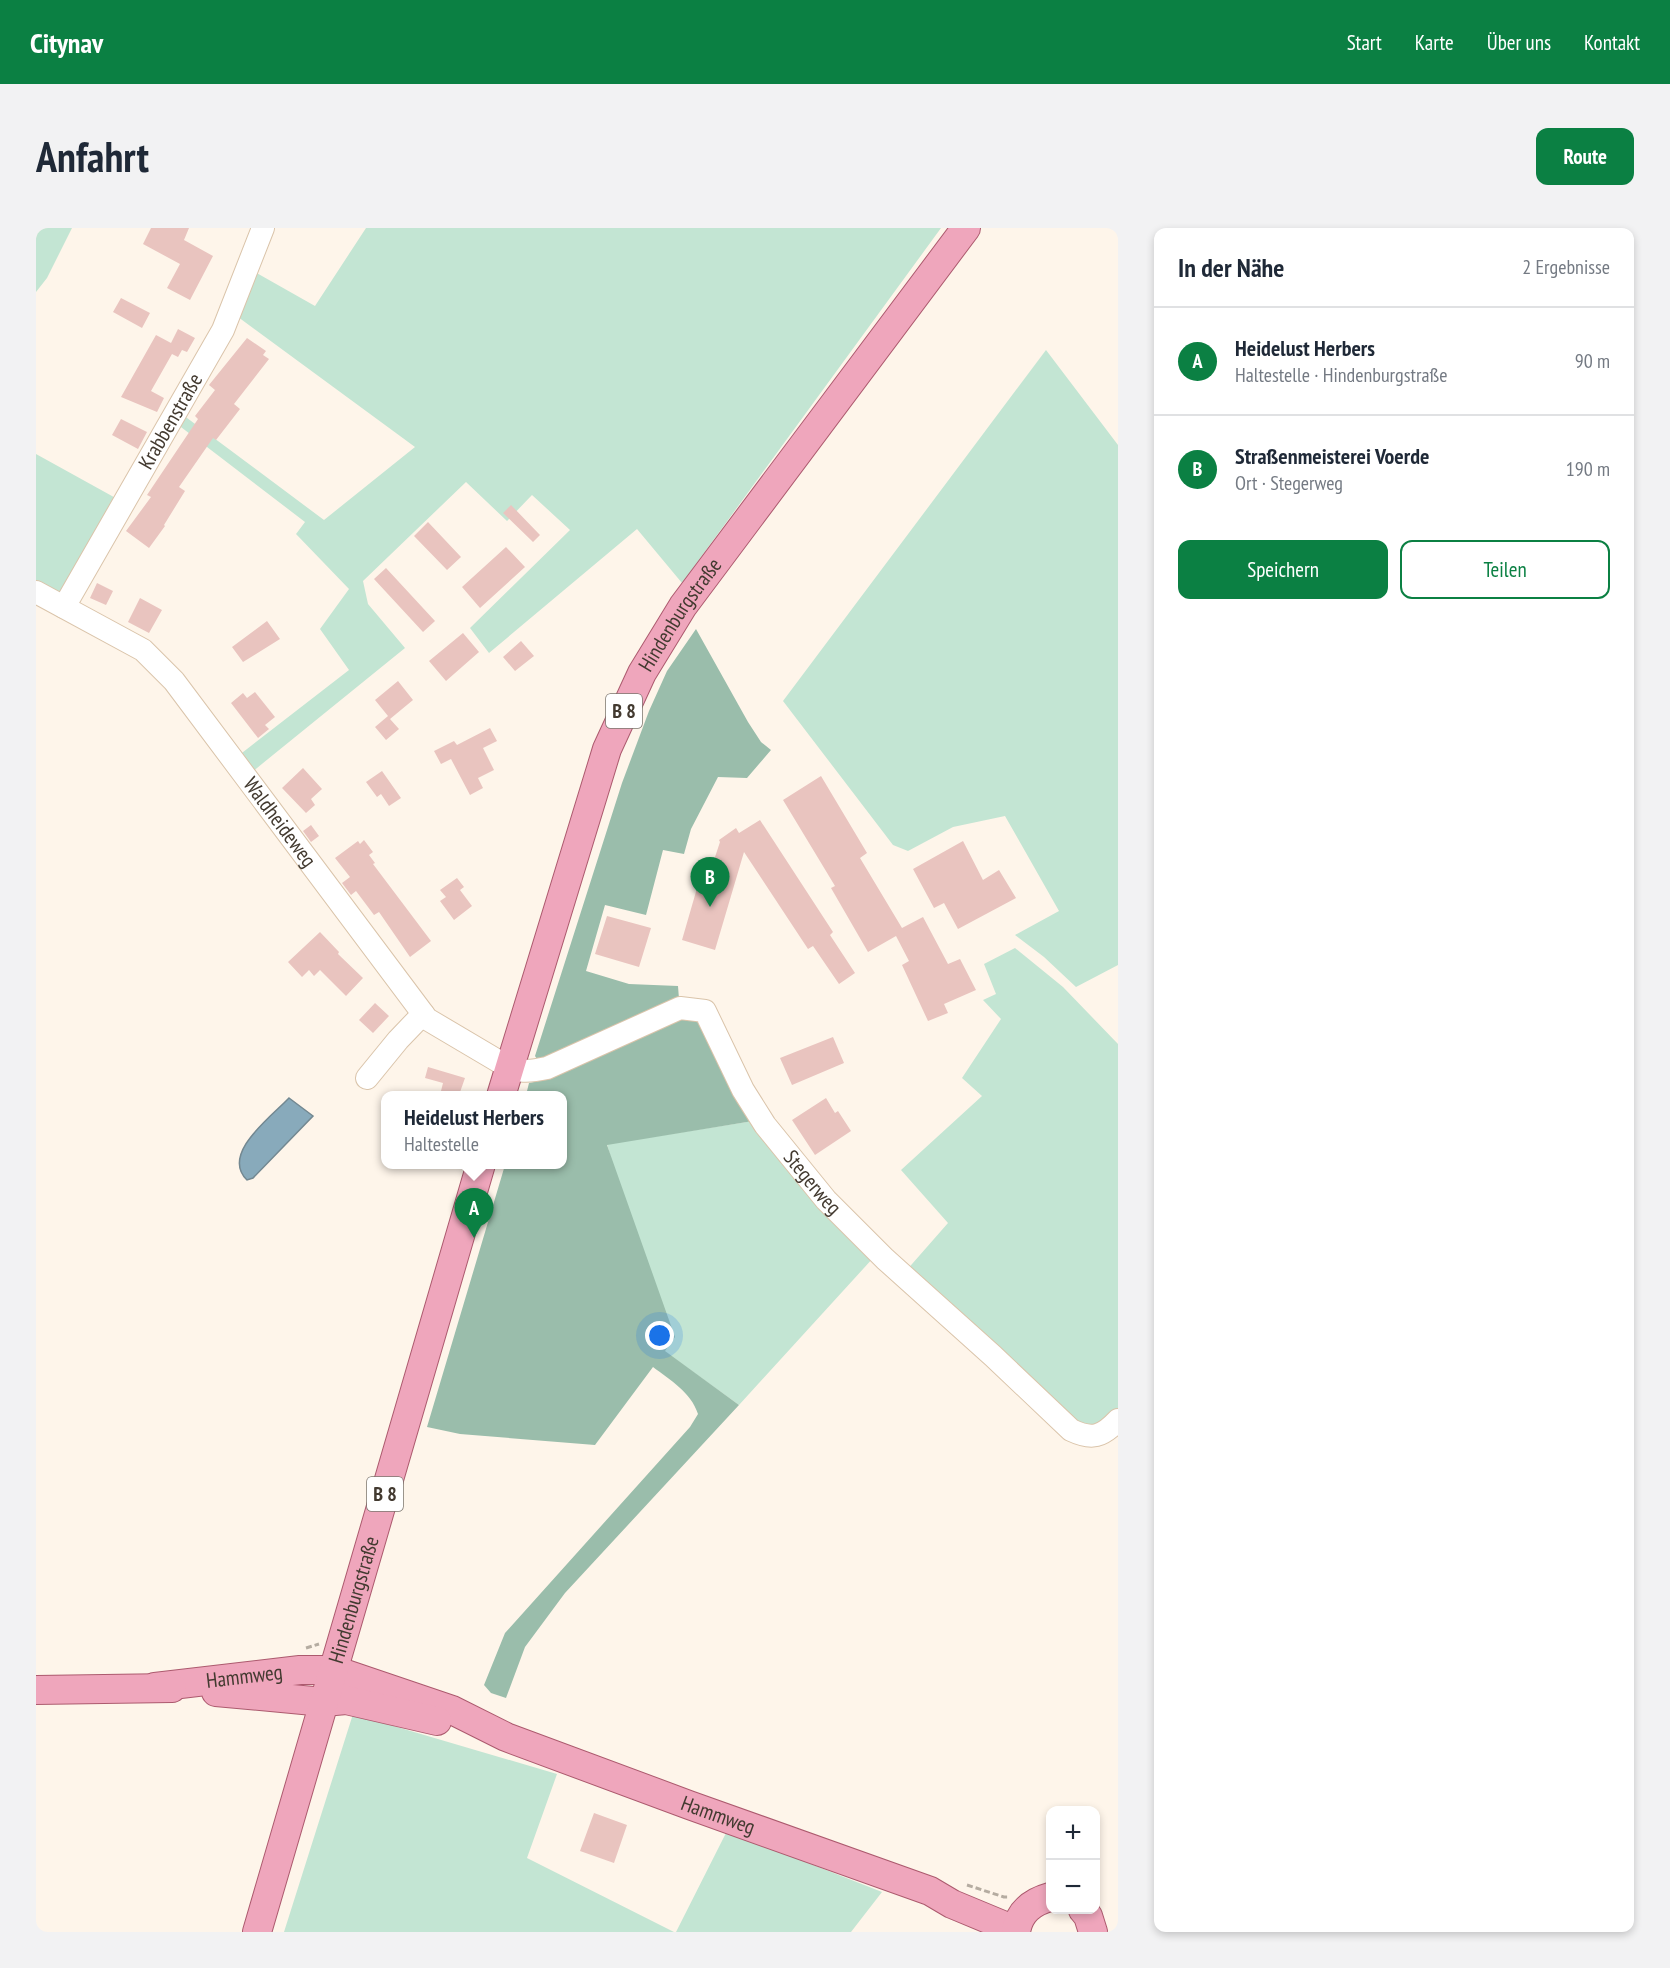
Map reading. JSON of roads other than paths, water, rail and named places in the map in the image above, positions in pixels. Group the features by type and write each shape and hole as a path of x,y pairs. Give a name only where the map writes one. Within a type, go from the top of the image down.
{"main road":[{"name":"Hindenburgstraße","path":"502,1091 607,749 642,672 683,606 966,228"},
{"name":"Hindenburgstraße","path":"257,1932 480,1169"},
{"name":"Hammweg","path":"36,1690 155,1687 300,1670 327,1693 346,1700 504,1736 930,1891 950,1893 1017,1926 1030,1906 1046,1898"},
{"name":"Hammweg","path":"155,1687 284,1699 327,1693"},
{"path":"1086,1914 1093,1932"}],"street":[{"name":"Krabbenstraße","path":"64,607 223,330 263,228"},
{"name":"Waldheideweg","path":"36,592 143,650 174,681 427,1019 509,1067"},
{"name":"Stegerweg","path":"509,1067 526,1072 547,1068 680,1008 705,1011 743,1090 765,1125 826,1200 885,1259 1071,1430 1085,1437 1095,1436 1107,1430 1118,1420"},
{"path":"366,1078 423,1014"}],"water":[{"path":"289,1098 313,1116 253,1178 247,1180 240,1170 240,1159 244,1147 261,1125"}],"place":[{"name":"Straßenmeisterei Voerde","path":"710,907"},
{"name":"Heidelust Herbers","path":"474,1238"}]}
